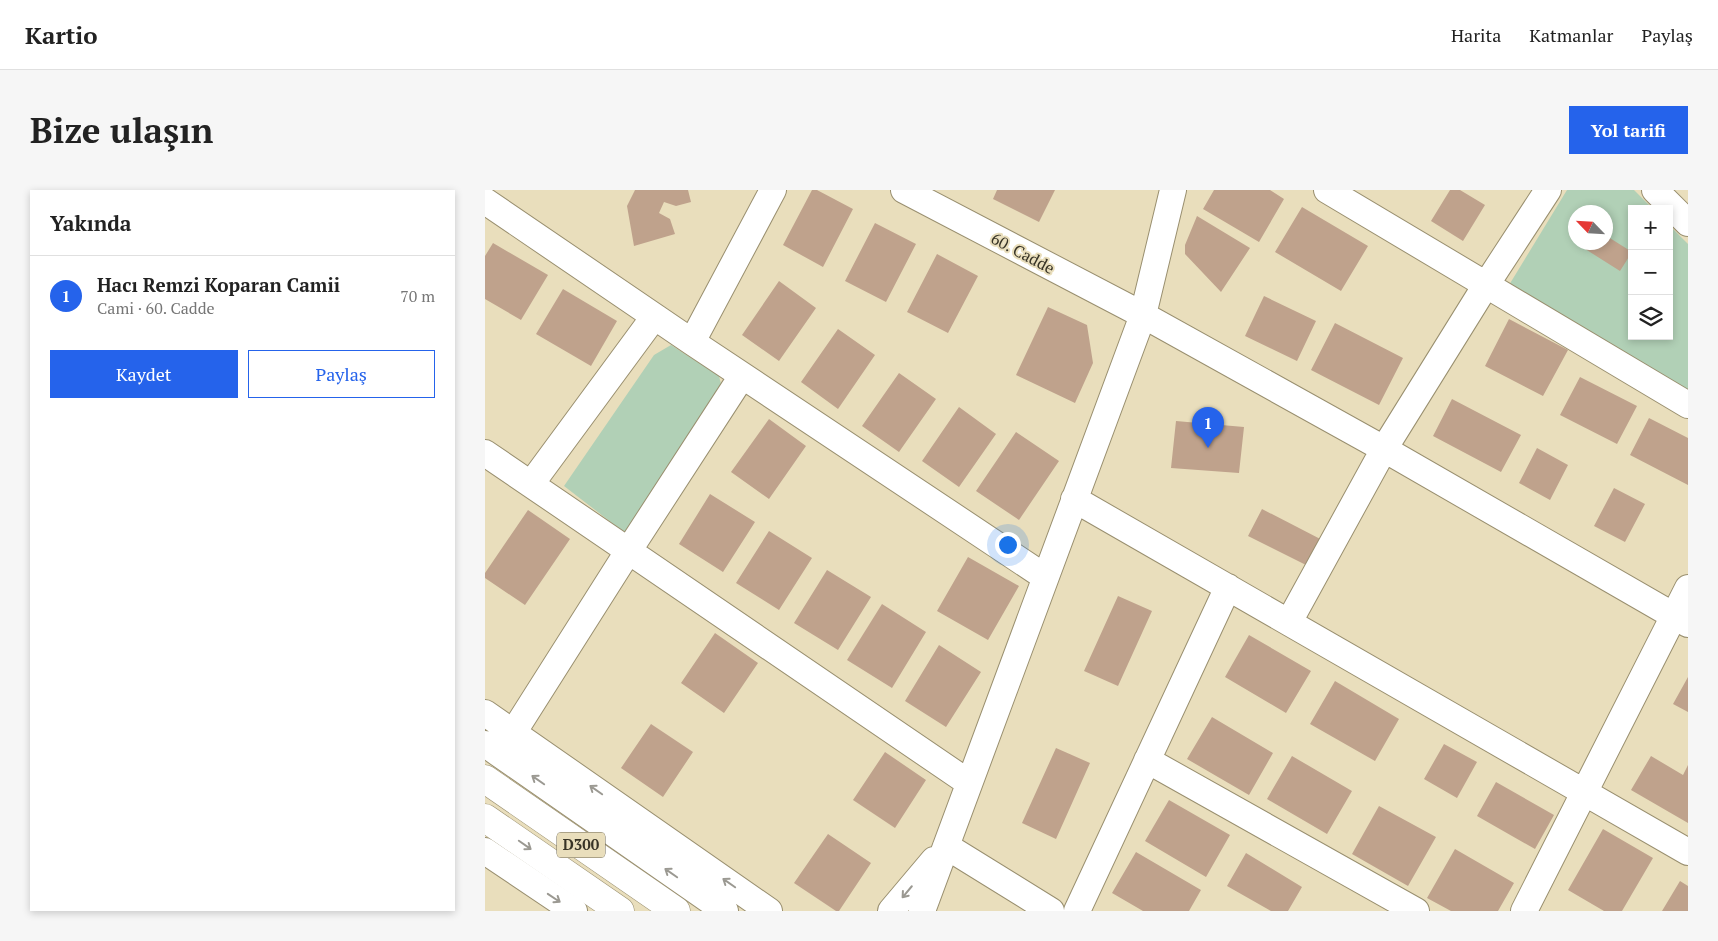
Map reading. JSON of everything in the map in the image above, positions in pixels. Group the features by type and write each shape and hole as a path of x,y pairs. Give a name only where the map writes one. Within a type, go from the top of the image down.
{"highway":[{"name":"D300","path":"485,780 676,911"},
{"name":"D300","path":"485,818 620,911"}],"street":[{"path":"692,342 773,190"},
{"name":"60. Cadde","path":"904,190 1143,315 1384,449 1681,620"},
{"path":"922,911 1143,315 1173,190"},
{"path":"1327,190 1688,405"},
{"path":"1289,622 1384,449 1486,285 1549,190"},
{"path":"1655,190 1688,222"},
{"path":"485,202 742,376 1045,577"},
{"path":"531,484 654,317"},
{"path":"513,733 742,376"},
{"path":"485,453 969,783"},
{"path":"1074,499 1688,852"},
{"path":"1077,911 1227,587"},
{"path":"1524,911 1584,792 1681,620 1688,588"},
{"path":"485,713 769,911"},
{"path":"485,744 725,911"},
{"path":"1147,760 1416,911"},
{"path":"891,911 946,846"},
{"path":"946,846 1051,911"},
{"path":"485,851 574,911"}],"green space":[{"path":"1567,190 1634,190 1649,205 1628,205 1628,340 1673,340 1673,229 1688,244 1688,399 1506,290"},
{"path":"671,345 719,376 722,388 625,533 564,486 654,355"}],"building":[{"path":"635,190 688,190 691,202 676,206 664,202 659,213 670,219 675,234 634,246 627,206"},
{"path":"812,190 817,190 853,209 823,267 783,245"},
{"path":"997,190 1055,190 1039,222 993,199"},
{"path":"1214,190 1270,190 1284,199 1259,242 1203,209"},
{"path":"1450,190 1460,190 1485,205 1463,241 1431,221"},
{"path":"1302,207 1368,246 1341,291 1275,252"},
{"path":"1197,216 1250,248 1221,292 1185,254 1185,245"},
{"path":"875,223 916,244 886,302 845,281"},
{"path":"1613,240 1628,249 1628,258 1620,271 1587,250 1613,250"},
{"path":"493,243 548,275 521,320 485,299 485,256"},
{"path":"937,254 978,276 948,333 907,312"},
{"path":"779,281 816,308 779,361 742,335"},
{"path":"563,289 617,321 591,366 536,334"},
{"path":"1264,296 1316,321 1297,361 1245,336"},
{"path":"1048,307 1087,325 1093,363 1075,403 1016,375"},
{"path":"1509,319 1568,350 1543,396 1485,366"},
{"path":"1335,323 1403,358 1379,405 1311,370"},
{"path":"838,329 875,355 838,409 801,382"},
{"path":"899,373 936,399 899,452 862,426"},
{"path":"1580,377 1637,406 1617,444 1560,415"},
{"path":"1452,399 1521,435 1501,472 1433,436"},
{"path":"959,407 996,434 959,487 922,461"},
{"path":"1649,418 1688,438 1688,485 1630,455"},
{"path":"769,419 806,446 769,499 731,472"},
{"path":"1176,421 1244,427 1239,473 1171,468"},
{"path":"1016,432 1059,461 1019,520 976,491"},
{"path":"1537,448 1568,465 1550,500 1519,483"},
{"path":"1614,488 1645,504 1625,542 1594,526"},
{"path":"710,494 755,522 723,572 679,544"},
{"path":"1262,509 1328,543 1314,569 1248,536"},
{"path":"528,510 570,539 525,605 485,578 485,573"},
{"path":"769,531 812,558 779,610 736,583"},
{"path":"968,557 1019,586 988,640 937,611"},
{"path":"827,570 871,597 838,650 794,623"},
{"path":"1118,596 1152,611 1118,686 1084,671"},
{"path":"882,604 926,632 892,688 847,660"},
{"path":"715,633 758,663 724,713 681,683"},
{"path":"1249,635 1311,671 1286,713 1225,677"},
{"path":"939,645 981,672 946,727 905,701"},
{"path":"1688,677 1688,712 1673,704"},
{"path":"1335,681 1399,719 1375,761 1310,724"},
{"path":"1212,717 1273,753 1249,795 1187,759"},
{"path":"651,724 693,752 663,797 621,768"},
{"path":"1444,744 1477,762 1457,798 1424,779"},
{"path":"1056,748 1090,763 1056,839 1022,823"},
{"path":"885,752 926,780 895,828 853,800"},
{"path":"1292,756 1352,791 1327,834 1267,799"},
{"path":"1651,756 1683,775 1688,765 1688,823 1631,790"},
{"path":"1496,782 1554,815 1535,849 1477,816"},
{"path":"1169,800 1230,835 1206,877 1145,841"},
{"path":"1379,806 1436,837 1408,886 1352,854"},
{"path":"1603,829 1653,858 1622,911 1604,911 1568,890"},
{"path":"828,834 871,863 839,911 836,911 794,883"},
{"path":"1455,849 1514,883 1498,911 1451,911 1427,898"},
{"path":"1136,852 1201,890 1189,911 1143,911 1112,893"},
{"path":"1246,853 1302,887 1288,911 1271,911 1227,886"},
{"path":"1680,881 1688,886 1688,911 1662,911"}],"place":[{"name":"Hacı Remzi Koparan Camii","path":"1208,448"}]}
